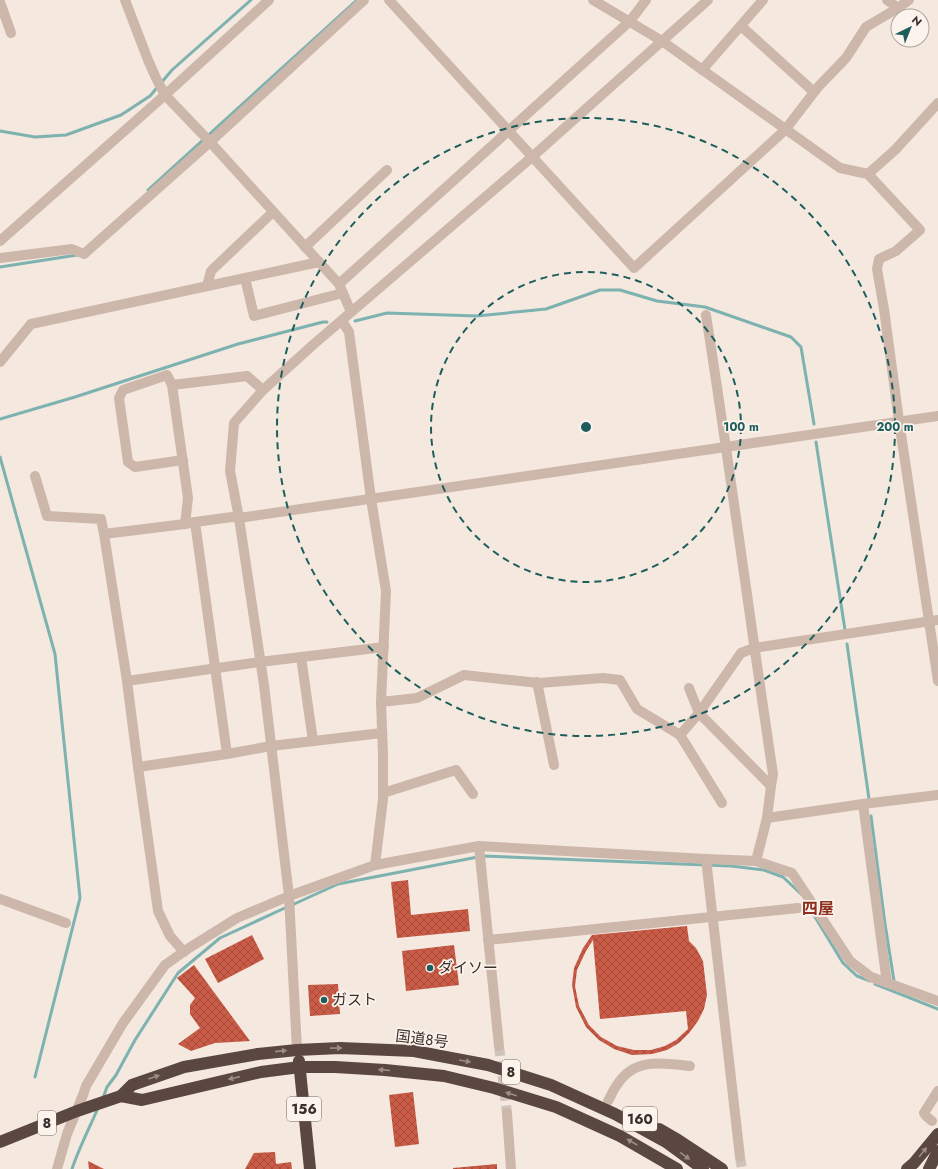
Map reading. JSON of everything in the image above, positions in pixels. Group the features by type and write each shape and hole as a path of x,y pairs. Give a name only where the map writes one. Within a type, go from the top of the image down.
{"highway":[{"name":"国道8号","path":"121,1096 132,1085 184,1067 258,1054 340,1048 414,1051 488,1065 551,1085 615,1114 666,1142 703,1169"},
{"name":"156","path":"297,1050 310,1169"},
{"name":"国道8号","path":"0,1142 77,1111 121,1096 142,1100 261,1072 300,1068 335,1067 444,1076 494,1088 556,1107 620,1136 677,1169"},
{"name":"160","path":"551,1085 590,1093 608,1101 678,1140 722,1169"},
{"path":"907,1169 914,1163 938,1134"},
{"path":"929,1169 938,1151"},
{"path":"936,1169 938,1165"}],"street":[{"path":"125,0 156,78 164,92 319,262 341,288 351,312"},
{"path":"0,241 268,0"},
{"path":"0,258 72,249 84,254 207,139 364,0"},
{"path":"389,0 634,268 785,130 814,92 846,58 866,26 890,12"},
{"path":"593,0 662,41 840,168 868,174 920,230 896,252 879,259 877,269 899,421 934,620 938,681"},
{"path":"245,278 254,316 341,288 508,130 630,21 646,0"},
{"path":"297,1050 289,898 260,662 239,518 230,471 234,423 263,390 314,344 532,157 708,0"},
{"path":"702,70 763,0"},
{"path":"886,0 898,8 910,0"},
{"path":"0,2 11,33"},
{"path":"741,26 814,92"},
{"path":"868,174 895,150 938,103"},
{"path":"305,247 387,170"},
{"path":"207,286 211,270 273,212"},
{"path":"0,362 31,324 319,262"},
{"path":"706,315 754,648 774,774 767,818 756,861"},
{"path":"342,321 349,332 371,499 386,591 381,702 383,793 375,865"},
{"path":"183,460 135,467 128,462 119,398 123,390 167,374 172,385 183,460 188,498 185,524"},
{"path":"172,385 247,376 263,390"},
{"path":"104,534 232,517 239,518 938,416"},
{"path":"35,476 47,516 101,519 127,681 158,911 170,936 184,952"},
{"path":"195,522 227,754"},
{"path":"680,734 699,713 741,653 754,648 934,620"},
{"path":"127,681 260,662 384,647"},
{"path":"301,657 313,741"},
{"path":"381,702 417,698 464,675 537,682 603,678 620,680 637,709 680,734 722,803"},
{"path":"537,682 554,765"},
{"path":"690,688 699,713 771,786"},
{"path":"138,767 271,746 382,733"},
{"path":"383,793 456,770 473,794"},
{"path":"767,818 938,795"},
{"path":"863,804 887,983"},
{"path":"479,846 499,1046"},
{"path":"57,1169 67,1134 86,1086 123,1023 165,965 237,918 375,865 479,846 706,860 756,861 792,874 850,962 871,977 938,1001"},
{"path":"706,860 740,1158"},
{"path":"0,899 66,923"},
{"path":"488,940 798,908"},
{"path":"608,1101 617,1084 629,1071 643,1064 660,1062 690,1066"},
{"path":"932,1121 924,1113 938,1091"},
{"path":"507,1113 511,1169"}],"building":[{"path":"408,880 411,915 468,909 470,931 397,938 391,882"},
{"path":"687,926 689,941 696,948 703,961 707,995 704,1009 698,1021 679,1043 667,1050 652,1054 632,1055 614,1049 599,1040 586,1027 576,1007 572,985 574,968 583,948 592,935","holes":["593,940 600,1019 686,1011 688,1029 676,1040 665,1046 651,1050 634,1050 617,1046 601,1037 589,1025 579,1006 575,986 577,970"]},
{"path":"252,935 264,959 218,983 205,959"},
{"name":"ダイソー","path":"454,945 459,985 406,991 402,951"},
{"path":"194,965 250,1041 215,1043 191,1051 178,1044 200,1028 190,1014 190,1005 195,998 177,978"},
{"name":"ガスト","path":"338,984 340,1014 310,1016 308,985"},
{"path":"413,1092 419,1144 395,1147 389,1095"},
{"path":"275,1152 276,1164 291,1162 292,1169 245,1169 254,1153"},
{"path":"88,1161 104,1169 89,1169"},
{"path":"497,1164 497,1169 453,1169 453,1168"}],"waterway":[{"path":"0,131 35,137 66,135 121,115 150,96 172,70 251,0"},
{"path":"148,190 357,0"},
{"path":"0,267 77,255"},
{"path":"355,321 387,313 477,316 546,309 600,290 620,290 657,301 705,307 791,337 801,347 814,424"},
{"path":"0,419 75,397 238,344 327,322"},
{"path":"816,442 845,630"},
{"path":"0,457 55,654 80,898 35,1077"},
{"path":"847,644 869,799"},
{"path":"871,816 894,981"},
{"path":"292,905 338,884 483,856 731,866 764,870 783,877 801,894"},
{"path":"103,1098 107,1087 116,1075 135,1040 178,973 220,938 287,907"},
{"path":"812,912 843,963 857,976 870,981"},
{"path":"875,984 938,1009"},
{"path":"72,1169 98,1108"}],"tunnel":[{"path":"499,1046 507,1113"},
{"path":"740,1157 742,1169"}],"place":[{"name":"ダイソー","path":"430,968"},
{"name":"ガスト","path":"324,1000"}],"district":[{"name":"四屋","path":"818,908"}]}
